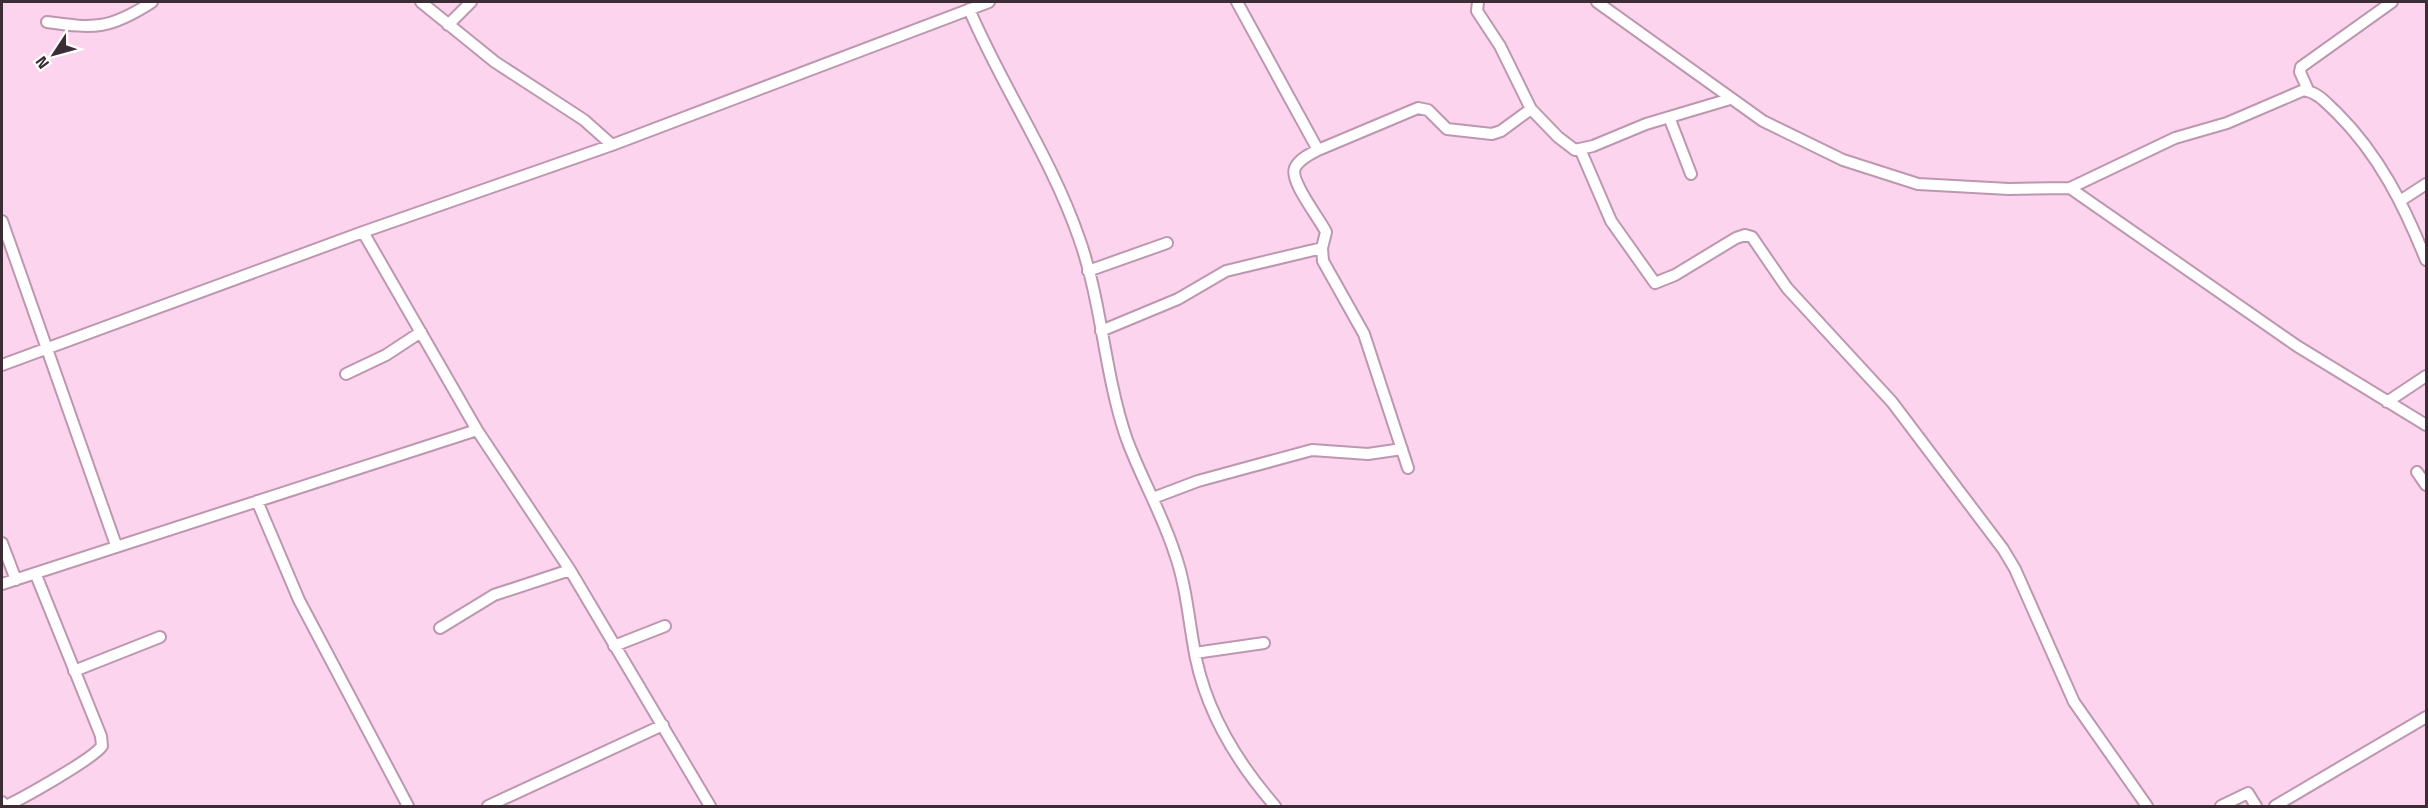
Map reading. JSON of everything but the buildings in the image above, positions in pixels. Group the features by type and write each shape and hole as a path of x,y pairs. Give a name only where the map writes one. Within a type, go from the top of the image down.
{"street":[{"path":"47,21 96,27 118,22 152,2"},
{"path":"421,2 520,81 584,120 612,145"},
{"path":"448,25 471,2"},
{"path":"1238,2 1318,150"},
{"path":"1478,2 1477,11 1500,46 1530,109 1569,147 1580,149 1669,117 1730,99"},
{"path":"1597,2 1763,122 1855,165 1906,182 2009,189 2070,188 2175,138 2227,123 2294,93 2308,90 2317,94 2348,124 2379,163 2400,201 2427,260"},
{"path":"2308,90 2300,72 2301,67 2392,2"},
{"path":"2,365 363,232 612,145 983,3"},
{"path":"969,9 989,53 1018,104 1071,217 1088,272 1126,437 1140,473 1154,498 1176,555 1195,653 1215,721 1243,766 1275,807"},
{"path":"1408,468 1364,334 1350,305 1329,275 1323,261 1322,248 1326,232 1294,173 1299,163 1318,150 1422,107 1447,129 1492,134 1501,131 1530,109"},
{"path":"1669,117 1691,174"},
{"path":"1580,149 1611,221 1654,283 1675,275 1736,237 1745,235 1752,237 1798,301 1892,402 2003,549 2015,569 2074,702 2147,807"},
{"path":"2400,201 2427,184"},
{"path":"2070,188 2297,346 2427,425"},
{"path":"2,221 116,545"},
{"path":"363,232 477,430 570,570 710,807"},
{"path":"1088,272 1167,243"},
{"path":"1101,332 1178,299 1226,271 1322,248"},
{"path":"346,374 386,355 421,332"},
{"path":"2387,402 2427,376"},
{"path":"2,584 36,575 116,545 477,430"},
{"path":"1154,498 1198,481 1312,450 1368,454 1401,449"},
{"path":"2417,472 2427,485"},
{"path":"257,501 299,600 408,807"},
{"path":"2,543 16,580"},
{"path":"440,628 494,595 570,570"},
{"path":"2,802 6,806 20,799 89,760 100,749 100,736 36,575"},
{"path":"614,646 665,626"},
{"path":"74,672 160,637"},
{"path":"1195,653 1264,643"},
{"path":"2275,807 2427,717"},
{"path":"488,807 663,725"},
{"path":"2221,807 2248,793 2256,807"}]}
